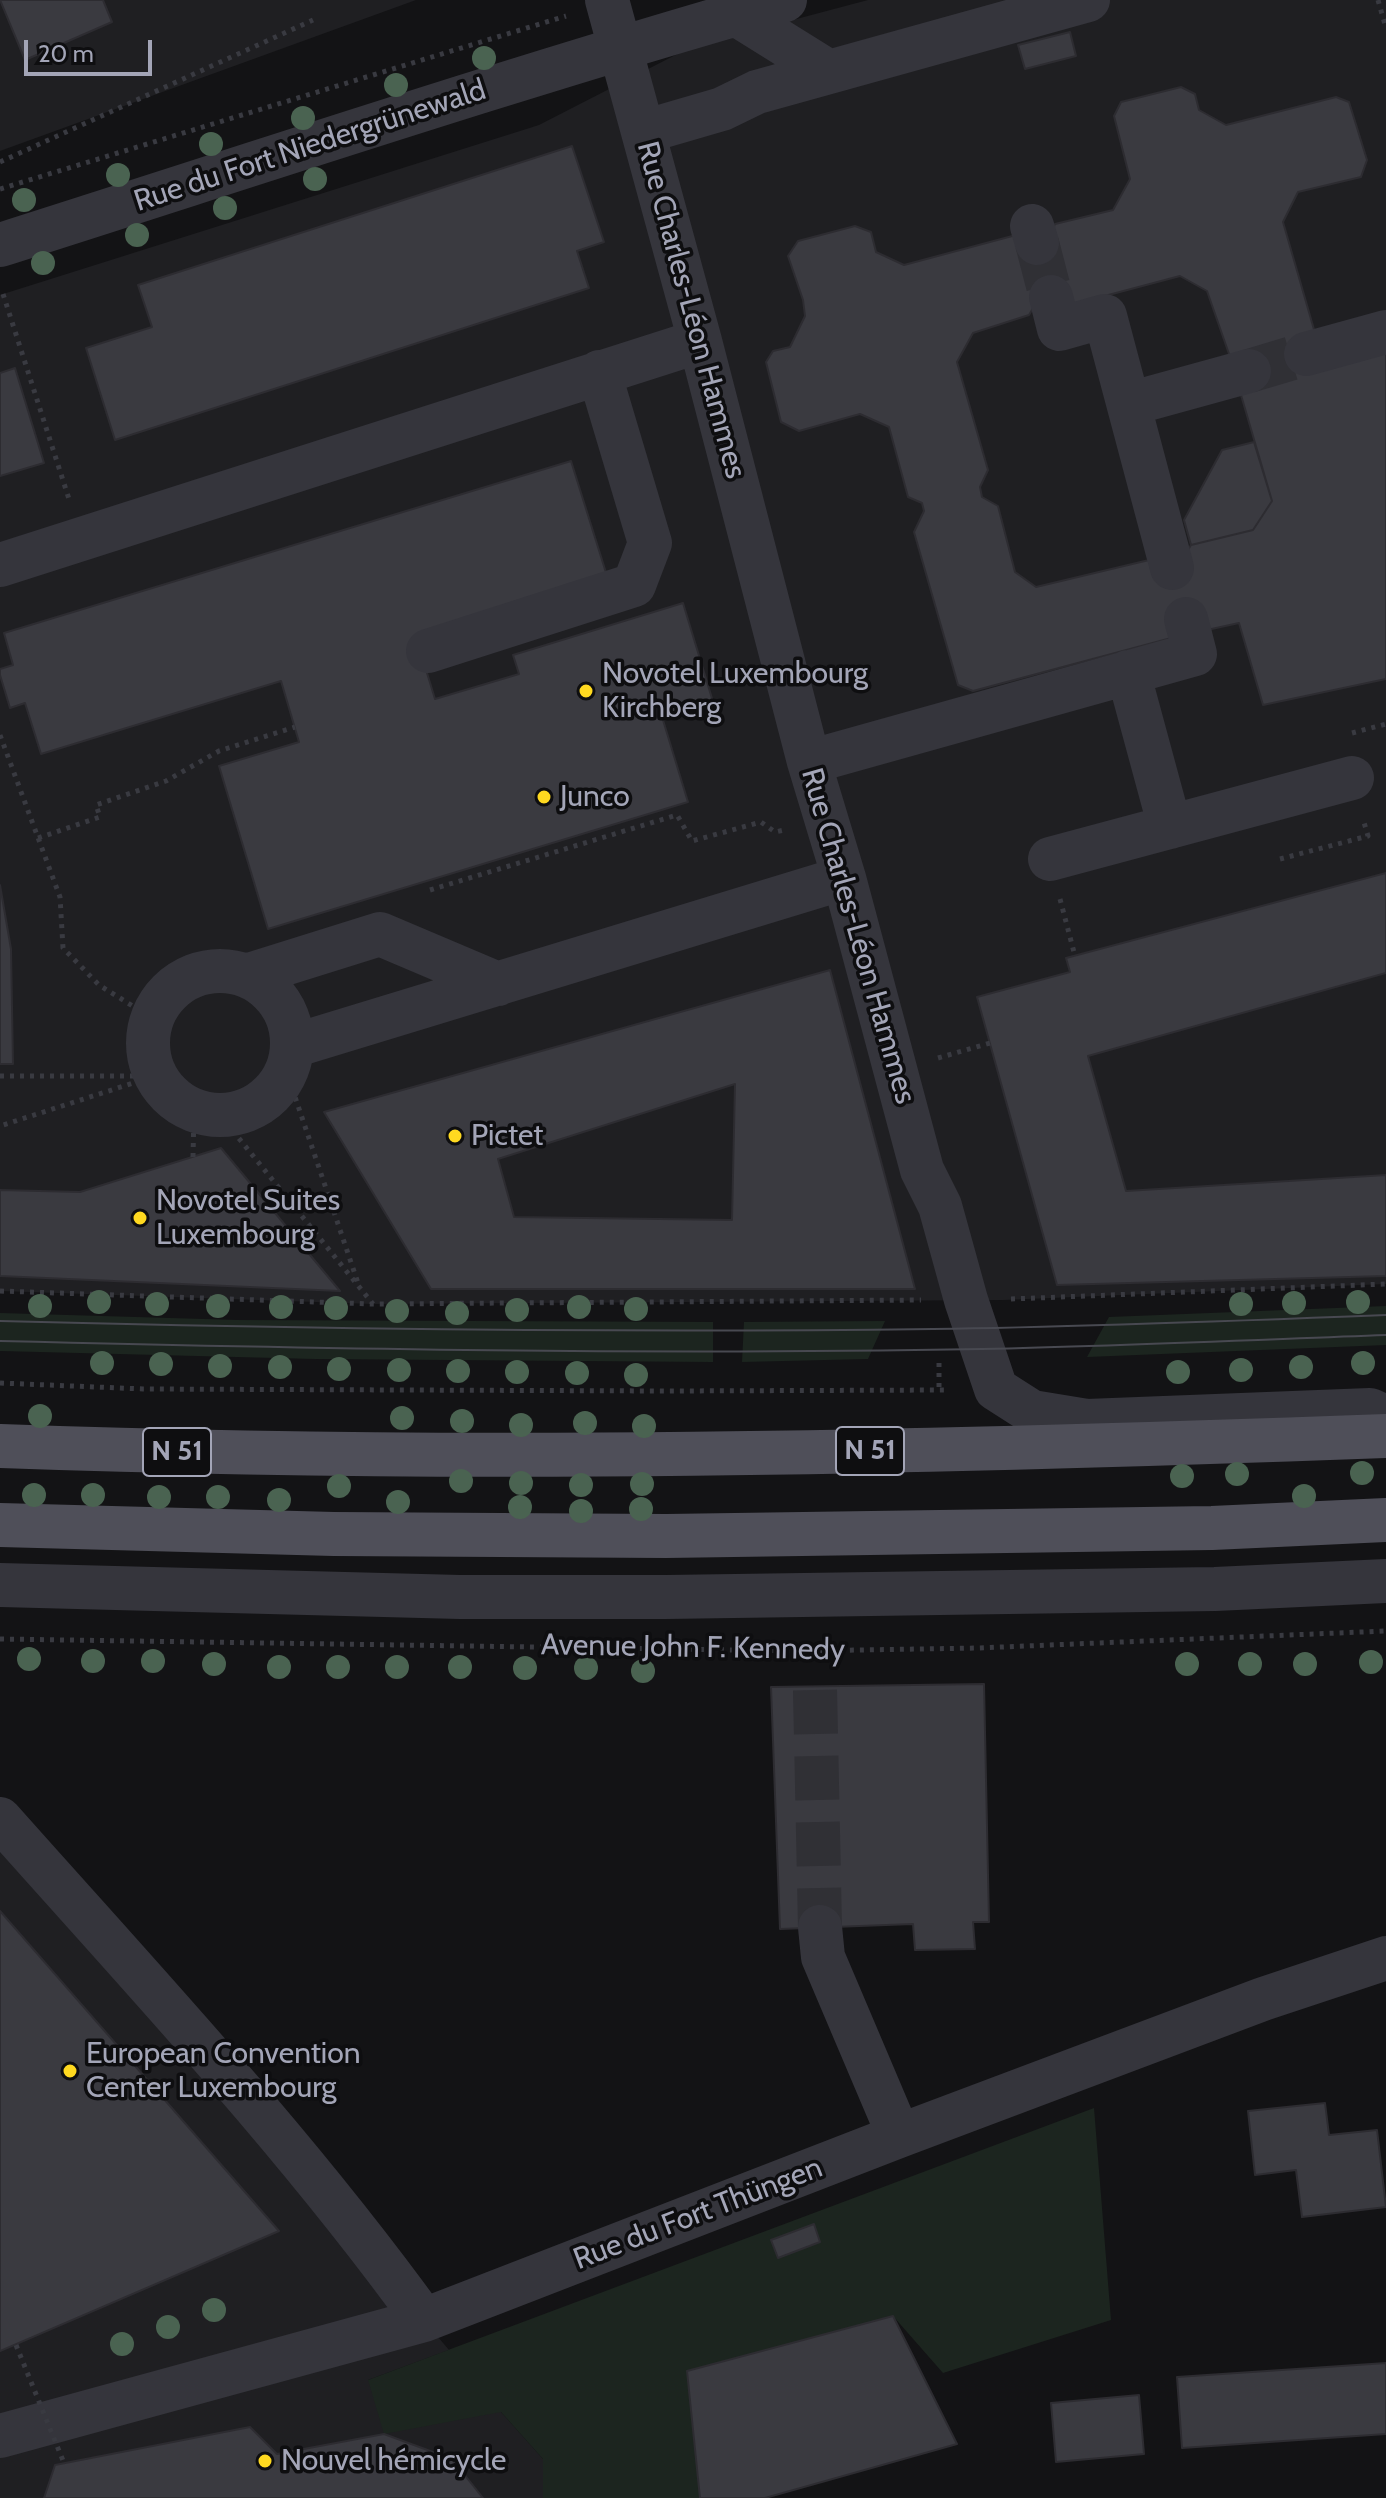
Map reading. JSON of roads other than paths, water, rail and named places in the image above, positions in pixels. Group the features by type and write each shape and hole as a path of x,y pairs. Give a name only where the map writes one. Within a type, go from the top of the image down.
{"main road":[{"name":"N 51","path":"0,1446 206,1454 700,1454 1064,1448 1386,1436"},
{"path":"0,1525 334,1534 611,1536 1212,1528 1386,1520"}],"street":[{"name":"Rue du Fort Niedergrünewald","path":"0,245 785,0"},
{"path":"643,132 722,109 757,92 829,72 964,17 1088,0"},
{"name":"Rue Charles-Léon Hammes","path":"607,2 700,341 809,762 844,878 863,1019 906,1109 922,1170 984,1300 996,1389 1032,1412 1087,1421 1370,1410 1386,1417"},
{"path":"736,14 829,72"},
{"path":"1051,297 1059,329 1105,316 1172,568"},
{"path":"1306,354 1386,332"},
{"path":"0,565 700,341"},
{"path":"1129,404 1249,371"},
{"path":"428,651 634,585 650,543 599,372"},
{"path":"809,762 1195,654 1186,619"},
{"path":"1128,672 1170,827"},
{"path":"1050,859 1352,778"},
{"path":"290,1060 498,984 844,878"},
{"path":"249,975 380,934 498,984"},
{"path":"219,970 249,975 273,992 289,1017 290,1060 270,1096 247,1111 207,1113 171,1097 155,1076 147,1047 152,1018 167,993 191,976 219,970"},
{"path":"1212,1528 1215,1589"},
{"name":"Avenue John F. Kennedy","path":"0,1585 460,1597 666,1597 1215,1589 1386,1581"},
{"path":"0,1819 209,2054 374,2253 424,2320"},
{"path":"820,1927 823,1957 899,2136"},
{"name":"Rue du Fort Thüngen","path":"0,2436 424,2320 1263,1999 1386,1958"}],"tunnel":[{"path":"1037,243 1051,297"},
{"path":"1249,371 1306,354"},
{"path":"815,1690 820,1927"}],"tram line":[{"path":"0,1321 700,1331 1046,1327 1386,1315"},
{"path":"0,1341 368,1349 859,1351 1386,1335"}],"place":[{"name":"Novotel Luxembourg Kirchberg","path":"586,691"},
{"name":"Junco","path":"544,797"},
{"name":"Pictet","path":"455,1136"},
{"name":"Novotel Suites Luxembourg","path":"140,1218"},
{"name":"European Convention Center Luxembourg","path":"70,2071"},
{"name":"Nouvel hémicycle","path":"265,2461"}]}
